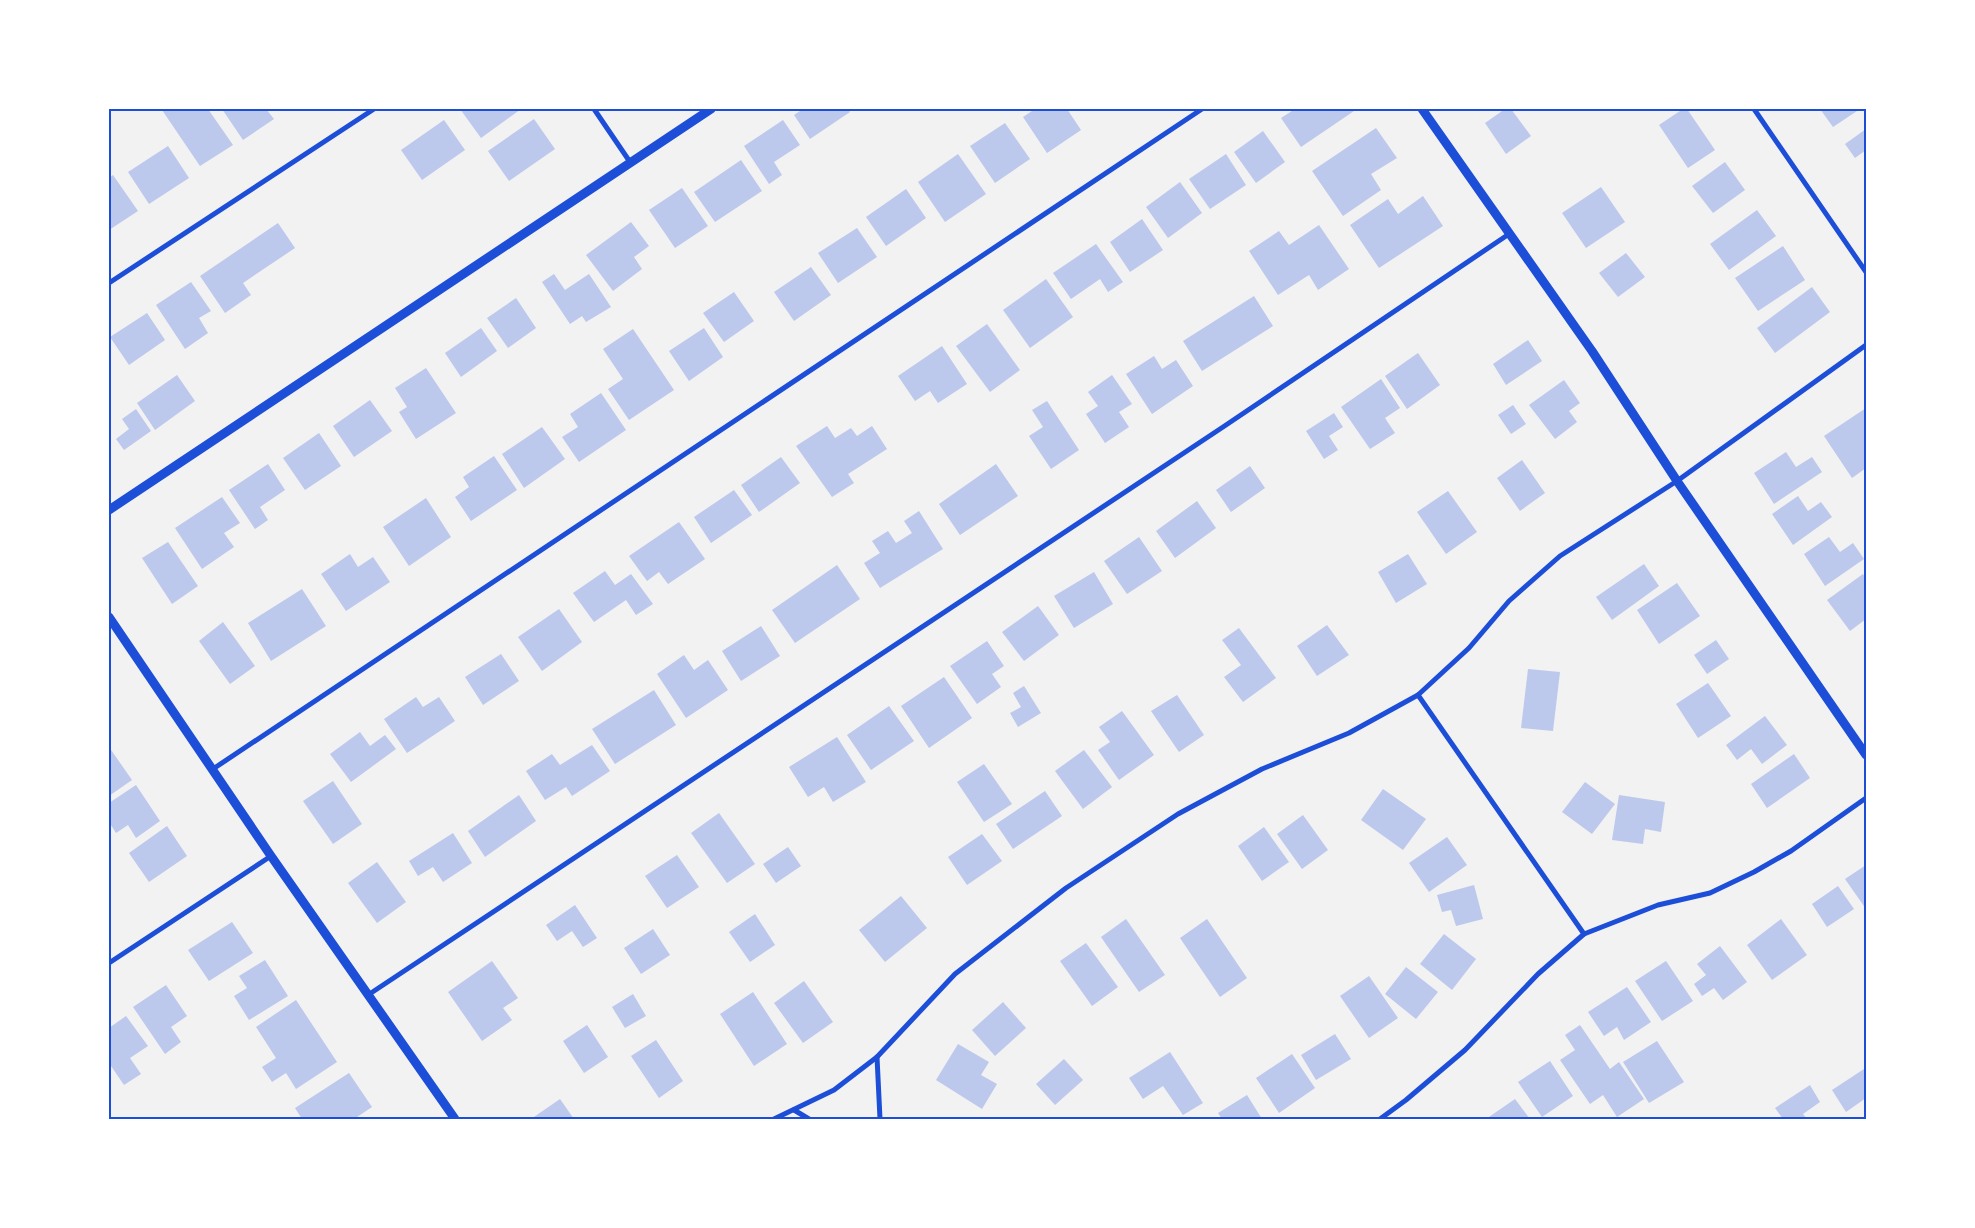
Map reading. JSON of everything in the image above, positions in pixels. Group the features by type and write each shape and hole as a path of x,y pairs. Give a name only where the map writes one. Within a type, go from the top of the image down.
{"street":[{"path":"109,283 374,109"},
{"path":"594,109 630,162"},
{"path":"109,510 711,109"},
{"path":"213,769 1202,109"},
{"path":"1422,109 1592,351 1677,481 1866,755"},
{"path":"1754,109 1866,272"},
{"path":"368,995 1226,425 1509,234"},
{"path":"774,1119 834,1090 877,1057 955,974 1066,888 1178,814 1262,769 1349,733 1418,695 1469,648 1509,601 1560,556 1677,481 1866,345"},
{"path":"109,617 451,1118"},
{"path":"1418,695 1584,934"},
{"path":"1380,1119 1406,1100 1465,1050 1538,974 1584,934 1658,905 1710,893 1754,872 1791,851 1866,798"},
{"path":"109,963 271,856"},
{"path":"877,1057 880,1119"},
{"path":"794,1110 809,1119"}],"building":[{"path":"208,109 233,145 200,166 162,110"},
{"path":"222,109 266,109 274,119 243,140"},
{"path":"460,109 521,109 481,138"},
{"path":"803,109 848,109 850,112 810,139 794,115"},
{"path":"1035,109 1067,109 1081,130 1047,153 1023,117"},
{"path":"1295,109 1357,109 1301,147 1281,118"},
{"path":"1505,109 1511,109 1531,136 1506,154 1485,123"},
{"path":"1683,109 1687,109 1715,150 1688,168 1659,125"},
{"path":"1820,109 1860,109 1833,127"},
{"path":"534,119 555,149 509,181 488,151"},
{"path":"444,120 465,150 422,180 401,150"},
{"path":"783,120 800,145 774,162 782,175 769,184 744,146"},
{"path":"1005,123 1030,159 995,183 970,146"},
{"path":"1376,128 1397,158 1371,174 1381,190 1343,216 1312,171"},
{"path":"1866,129 1866,150 1855,158 1845,144"},
{"path":"1263,131 1285,162 1256,183 1234,152"},
{"path":"168,146 189,178 149,204 128,172"},
{"path":"958,154 986,194 945,222 918,182"},
{"path":"1226,154 1246,185 1210,209 1189,179"},
{"path":"741,160 762,191 715,222 694,192"},
{"path":"1725,162 1745,190 1713,213 1692,186"},
{"path":"113,175 138,211 109,230 109,178"},
{"path":"1180,182 1202,213 1168,238 1146,207"},
{"path":"1601,187 1625,222 1586,248 1562,213"},
{"path":"682,188 708,226 675,248 649,210"},
{"path":"906,189 926,218 886,246 866,217"},
{"path":"1423,196 1443,226 1379,268 1350,225 1388,199 1398,214"},
{"path":"1757,210 1776,236 1729,270 1710,244"},
{"path":"1142,219 1163,250 1130,272 1110,242"},
{"path":"631,222 649,246 634,257 642,269 613,291 586,255"},
{"path":"278,223 295,248 243,283 251,295 225,313 200,276"},
{"path":"1319,225 1349,269 1318,290 1309,275 1278,295 1249,251 1279,231 1289,245"},
{"path":"857,228 877,257 838,283 818,253"},
{"path":"1096,244 1123,282 1108,292 1100,279 1071,299 1053,273"},
{"path":"1783,246 1805,280 1758,311 1735,278"},
{"path":"1626,253 1645,277 1618,297 1599,273"},
{"path":"811,267 831,295 794,321 774,292"},
{"path":"554,274 565,290 589,274 611,307 586,322 582,316 570,324 542,282"},
{"path":"1046,279 1073,317 1030,348 1003,310"},
{"path":"191,282 211,311 199,318 208,333 185,349 156,305"},
{"path":"1812,287 1830,312 1775,353 1757,328"},
{"path":"734,292 754,321 724,342 703,313"},
{"path":"1254,296 1273,326 1202,371 1183,341"},
{"path":"516,298 536,328 508,348 487,318"},
{"path":"147,313 165,340 129,365 110,337"},
{"path":"987,324 1020,370 990,392 956,346"},
{"path":"481,328 497,351 461,377 445,353"},
{"path":"704,328 723,357 689,381 669,351"},
{"path":"633,329 674,390 629,420 608,389 623,379 603,349"},
{"path":"1528,340 1542,361 1506,385 1493,364"},
{"path":"942,346 967,384 938,403 930,391 915,401 898,376"},
{"path":"1418,353 1440,385 1407,409 1385,376"},
{"path":"1154,356 1162,369 1176,360 1193,386 1152,414 1126,374"},
{"path":"426,368 456,413 416,439 399,412 407,407 395,388"},
{"path":"177,375 195,401 155,430 137,403"},
{"path":"1112,375 1132,404 1119,412 1129,427 1105,443 1086,414 1098,406 1088,392"},
{"path":"1381,379 1400,408 1385,418 1395,433 1370,449 1341,407"},
{"path":"1564,380 1580,403 1569,411 1577,422 1555,439 1529,405"},
{"path":"601,393 626,430 579,462 562,437 578,427 570,414"},
{"path":"370,400 392,431 354,457 333,426"},
{"path":"1047,401 1079,450 1051,469 1029,436 1043,427 1032,410"},
{"path":"1513,405 1526,424 1511,434 1498,415"},
{"path":"1866,408 1866,468 1852,478 1824,436"},
{"path":"136,409 151,431 124,450 116,439 129,429 122,419"},
{"path":"1334,413 1343,427 1329,436 1338,450 1324,459 1306,431"},
{"path":"827,426 835,438 851,428 857,436 872,426 887,449 848,474 854,483 832,497 796,446"},
{"path":"542,427 565,459 524,488 502,454"},
{"path":"319,433 341,466 305,490 283,458"},
{"path":"1786,452 1796,467 1812,457 1822,472 1774,504 1754,473"},
{"path":"494,456 517,490 471,521 455,497 469,487 463,477"},
{"path":"781,457 800,483 759,512 741,485"},
{"path":"1522,460 1545,493 1520,511 1497,478"},
{"path":"268,464 285,490 260,507 268,520 255,529 229,490"},
{"path":"996,464 1018,496 960,535 939,504"},
{"path":"1250,466 1265,488 1231,512 1216,490"},
{"path":"734,490 752,515 711,543 694,517"},
{"path":"1448,491 1477,532 1446,554 1417,512"},
{"path":"1798,496 1808,511 1821,502 1832,517 1793,545 1772,514"},
{"path":"222,497 240,523 224,533 234,547 202,569 175,528"},
{"path":"426,498 451,537 409,566 383,527"},
{"path":"1197,501 1216,528 1175,558 1156,531"},
{"path":"919,511 943,549 880,588 864,563 880,553 872,541 888,531 896,543 912,533 904,521"},
{"path":"679,522 705,559 668,584 659,572 647,581 629,556"},
{"path":"1139,537 1162,571 1127,594 1104,561"},
{"path":"1829,537 1840,552 1853,543 1864,559 1825,586 1804,554"},
{"path":"168,542 198,586 172,604 142,558"},
{"path":"350,554 358,567 373,557 390,582 346,611 321,574"},
{"path":"1408,554 1427,584 1396,603 1378,572"},
{"path":"1644,564 1659,586 1612,620 1596,597"},
{"path":"837,565 860,599 795,643 772,610"},
{"path":"605,571 615,585 631,574 653,604 636,615 626,600 594,622 573,593"},
{"path":"1094,572 1113,604 1074,628 1054,596"},
{"path":"1863,574 1866,579 1866,619 1850,631 1827,600"},
{"path":"1677,583 1700,616 1659,644 1637,610"},
{"path":"302,589 326,626 271,661 248,623"},
{"path":"1038,606 1059,635 1024,661 1002,632"},
{"path":"559,609 582,642 542,671 518,637"},
{"path":"223,622 255,666 230,684 199,641"},
{"path":"1327,625 1349,655 1317,676 1297,646"},
{"path":"761,626 780,656 741,681 722,651"},
{"path":"1239,628 1276,678 1243,702 1224,677 1241,665 1222,640"},
{"path":"1716,640 1729,659 1707,674 1694,655"},
{"path":"987,641 1004,666 992,674 1001,687 977,704 950,666"},
{"path":"501,654 519,681 483,705 465,677"},
{"path":"684,655 694,670 708,660 728,690 686,718 657,674"},
{"path":"1528,669 1560,672 1553,731 1521,728"},
{"path":"944,677 972,718 929,748 901,706"},
{"path":"1708,683 1731,716 1698,738 1676,704"},
{"path":"1024,686 1041,713 1018,727 1010,713 1021,707 1013,693"},
{"path":"654,690 676,725 615,764 592,729"},
{"path":"1177,695 1204,735 1179,752 1151,711"},
{"path":"416,697 423,707 439,697 455,721 407,753 384,719"},
{"path":"889,706 914,741 871,770 847,735"},
{"path":"1122,711 1154,755 1119,780 1098,750 1110,742 1099,727"},
{"path":"1765,716 1787,745 1762,764 1751,749 1737,760 1726,745"},
{"path":"360,732 370,746 385,735 396,749 351,782 330,754"},
{"path":"837,737 866,782 833,802 824,787 808,797 789,767"},
{"path":"592,745 610,771 572,796 566,787 545,800 526,771 552,754 560,765"},
{"path":"109,747 132,780 109,796"},
{"path":"1084,750 1112,787 1083,809 1055,771"},
{"path":"1794,754 1810,778 1767,808 1751,784"},
{"path":"984,764 1012,804 984,822 957,782"},
{"path":"333,781 362,824 333,844 303,801"},
{"path":"1585,782 1615,804 1592,834 1562,812"},
{"path":"136,785 160,821 136,838 128,825 116,833 109,822 109,803"},
{"path":"1383,789 1426,819 1403,850 1361,820"},
{"path":"1045,791 1062,816 1013,849 996,824"},
{"path":"519,795 536,821 485,857 468,831"},
{"path":"1619,795 1665,802 1661,832 1645,829 1643,844 1612,840"},
{"path":"719,813 755,864 727,883 691,833"},
{"path":"1303,815 1328,850 1302,869 1277,834"},
{"path":"167,826 187,856 149,882 129,853"},
{"path":"1264,827 1289,862 1262,881 1238,846"},
{"path":"453,833 472,863 443,882 433,867 418,876 409,861"},
{"path":"982,834 1002,861 967,885 948,857"},
{"path":"1447,837 1467,865 1429,892 1409,863"},
{"path":"788,847 801,866 776,883 763,864"},
{"path":"677,855 699,887 667,908 645,876"},
{"path":"377,862 406,902 377,923 348,883"},
{"path":"1866,865 1866,909 1845,879"},
{"path":"1474,885 1483,919 1456,926 1451,910 1442,912 1437,895"},
{"path":"1838,886 1854,909 1827,927 1812,904"},
{"path":"901,896 927,928 885,962 859,930"},
{"path":"575,905 597,938 583,947 572,931 557,941 546,925"},
{"path":"755,914 775,945 750,962 729,932"},
{"path":"1126,919 1165,975 1139,992 1101,937"},
{"path":"1207,919 1247,978 1220,997 1180,938"},
{"path":"1781,919 1807,955 1772,980 1747,945"},
{"path":"232,922 253,953 209,981 188,950"},
{"path":"653,929 670,955 641,974 624,948"},
{"path":"1444,934 1476,959 1452,990 1420,964"},
{"path":"1086,943 1118,987 1092,1006 1060,961"},
{"path":"1720,946 1747,982 1723,1000 1714,988 1702,996 1694,984 1706,975 1697,964"},
{"path":"265,960 288,996 249,1020 234,996 247,988 239,976"},
{"path":"492,961 518,998 503,1008 512,1020 482,1041 448,992"},
{"path":"1666,961 1693,1001 1662,1021 1635,981"},
{"path":"1406,967 1438,992 1416,1019 1385,994"},
{"path":"1369,976 1398,1018 1369,1038 1340,996"},
{"path":"804,981 833,1022 803,1043 774,1003"},
{"path":"166,985 187,1016 171,1027 181,1042 165,1054 133,1007"},
{"path":"1627,987 1651,1022 1624,1040 1617,1027 1604,1036 1588,1012"},
{"path":"753,992 787,1044 754,1066 720,1014"},
{"path":"633,994 646,1016 625,1028 612,1007"},
{"path":"296,1000 337,1062 296,1089 286,1073 272,1082 262,1067 276,1058 256,1027"},
{"path":"1003,1002 1026,1028 995,1056 972,1030"},
{"path":"126,1016 148,1046 130,1058 141,1074 124,1085 109,1063 109,1028"},
{"path":"587,1025 608,1057 584,1073 563,1041"},
{"path":"1580,1025 1610,1069 1619,1062 1644,1099 1617,1117 1603,1095 1590,1104 1560,1060 1575,1050 1565,1035"},
{"path":"1335,1034 1351,1059 1316,1080 1301,1055"},
{"path":"656,1040 683,1081 659,1098 631,1056"},
{"path":"1657,1041 1684,1082 1649,1103 1623,1062"},
{"path":"958,1044 989,1062 981,1075 997,1084 982,1109 936,1080"},
{"path":"1170,1052 1203,1103 1183,1115 1163,1086 1143,1099 1129,1078"},
{"path":"1292,1054 1315,1088 1279,1113 1256,1078"},
{"path":"1064,1059 1083,1080 1055,1105 1036,1084"},
{"path":"1550,1061 1573,1096 1542,1117 1518,1082"},
{"path":"1864,1069 1866,1072 1866,1098 1846,1112 1832,1090"},
{"path":"349,1073 372,1107 354,1119 302,1119 295,1108"},
{"path":"1810,1085 1820,1102 1803,1114 1807,1119 1783,1119 1775,1108"},
{"path":"1247,1095 1262,1119 1222,1119 1218,1113"},
{"path":"560,1099 574,1119 531,1119"},
{"path":"1515,1099 1530,1119 1486,1119"}]}
